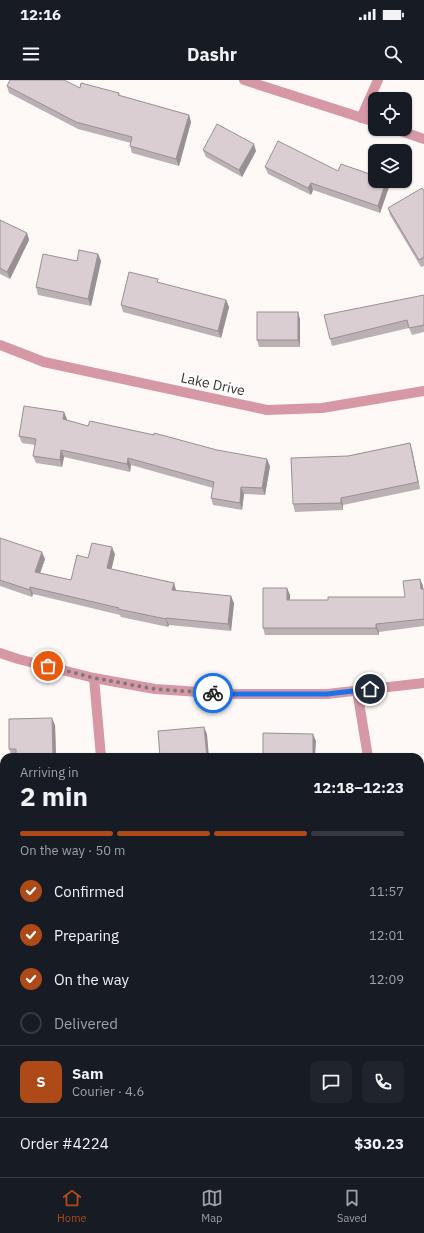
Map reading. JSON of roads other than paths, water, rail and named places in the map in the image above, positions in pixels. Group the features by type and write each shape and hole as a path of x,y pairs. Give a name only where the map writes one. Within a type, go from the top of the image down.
{"street":[{"path":"244,80 368,120"},
{"path":"361,118 378,80"},
{"path":"412,135 424,139"},
{"name":"Lake Drive","path":"0,345 44,362 268,410 322,408 424,391"},
{"path":"0,653 94,678 155,689 229,694 327,694 424,683"},
{"path":"94,678 101,753"},
{"path":"356,690 367,753"}]}
